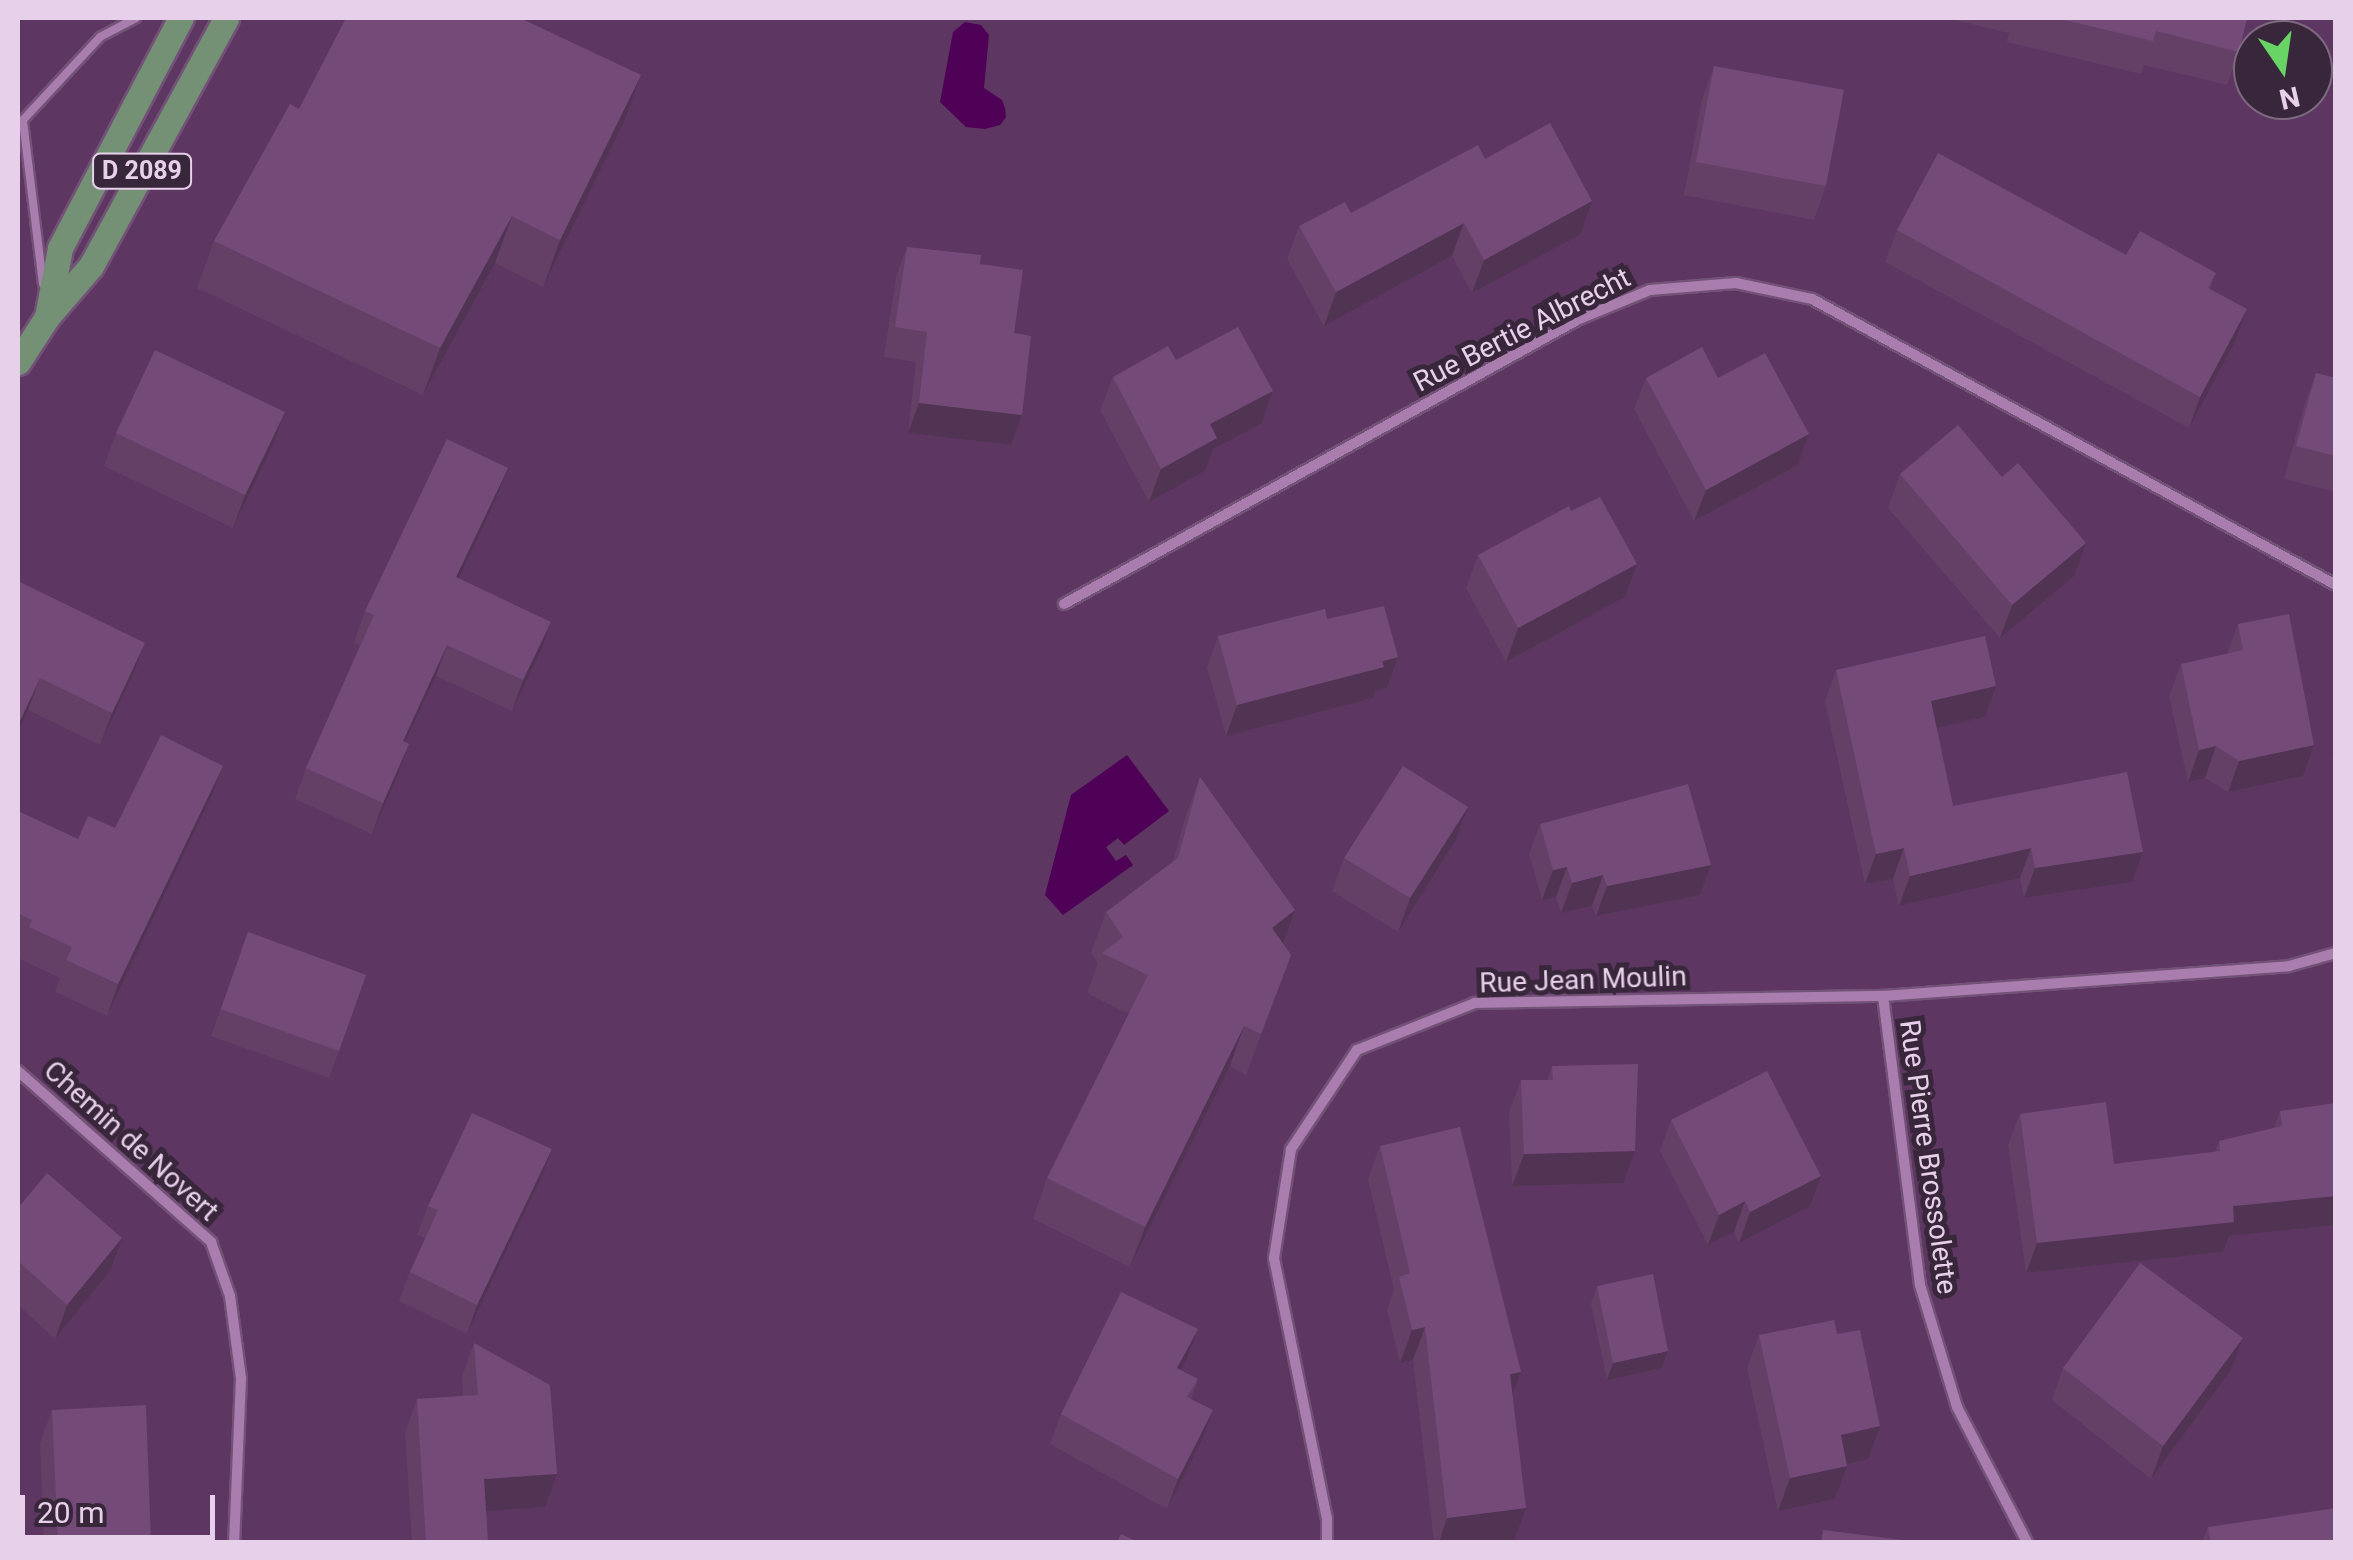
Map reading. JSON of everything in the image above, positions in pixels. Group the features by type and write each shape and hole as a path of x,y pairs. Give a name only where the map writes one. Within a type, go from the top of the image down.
{"main road":[{"name":"D 2089","path":"47,317 60,248 180,18"},
{"name":"D 2089","path":"18,362 47,317 91,266 226,18"}],"street":[{"name":"Rue Bertie Albrecht","path":"1064,604 1579,320 1650,290 1736,283 1812,299 2336,585"},
{"name":"Rue Jean Moulin","path":"1327,1542 1328,1519 1274,1258 1291,1149 1357,1050 1475,1003 1882,996 2290,966 2336,954"},
{"name":"Rue Pierre Brossolette","path":"1882,996 1920,1286 1957,1407 2027,1542"},
{"name":"Chemin de Novert","path":"18,1071 211,1242 230,1296 241,1378 234,1542"}],"lane":[{"path":"47,317 22,120 100,37 136,18"}],"shaded area":[{"path":"965,22 981,25 989,35 984,88 1002,100 1005,108 1006,117 1000,125 985,129 966,127 940,102 953,32"},
{"path":"1127,755 1169,811 1124,845 1118,838 1106,847 1116,861 1126,855 1133,865 1063,915 1045,895 1071,795"}],"building":[{"path":"346,18 520,18 641,75 560,240 512,216 440,348 214,241 290,104 299,109"},
{"path":"2056,18 2247,18 2233,20 2233,50 2156,31 2153,41"},
{"path":"1714,66 1844,90 1826,186 1696,162"},
{"path":"1550,123 1592,201 1484,260 1464,223 1336,292 1299,226 1345,202 1351,213 1478,145 1485,159"},
{"path":"1938,153 2126,255 2140,231 2216,273 2208,288 2247,309 2200,397 1897,230"},
{"path":"907,247 981,255 980,264 1023,270 1014,333 1031,336 1022,415 919,403 927,332 895,327"},
{"path":"1238,327 1273,391 1210,424 1217,438 1161,469 1113,377 1168,346 1176,360"},
{"path":"1702,347 1718,378 1765,353 1809,434 1706,490 1646,378"},
{"path":"155,350 285,412 245,495 116,433"},
{"path":"2316,373 2336,378 2336,456 2296,446"},
{"path":"1958,425 2002,477 2018,463 2086,543 2012,605 1900,474"},
{"path":"447,439 508,468 456,577 551,622 523,680 447,645 403,741 409,744 383,803 306,768 374,615 365,611"},
{"path":"1600,497 1637,564 1518,628 1478,555 1569,506 1571,511"},
{"path":"18,581 145,643 112,713 40,678 18,725"},
{"path":"1384,606 1398,657 1382,661 1384,667 1237,705 1218,636 1325,609 1327,619"},
{"path":"2289,614 2314,745 2239,761 2216,746 2199,750 2181,664 2243,650 2238,624"},
{"path":"1985,636 1996,686 1931,701 1953,806 2127,772 2143,852 2035,868 2031,848 1910,876 1904,848 1876,854 1836,670"},
{"path":"161,735 223,766 118,984 66,960 72,947 29,927 32,920 18,913 18,811 78,839 88,816 115,828"},
{"path":"1403,766 1468,807 1410,898 1344,858"},
{"path":"1200,777 1295,910 1272,928 1291,955 1261,1034 1244,1026 1145,1227 1047,1178 1148,975 1102,953 1123,937 1106,912 1178,858"},
{"path":"1688,784 1711,865 1607,886 1603,875 1572,883 1567,867 1553,870 1540,824"},
{"path":"248,932 366,975 339,1051 221,1009"},
{"path":"1638,1064 1635,1151 1524,1154 1521,1080 1553,1080 1552,1066"},
{"path":"1767,1071 1821,1176 1750,1212 1745,1201 1719,1215 1671,1120"},
{"path":"2106,1102 2114,1164 2220,1151 2219,1141 2282,1126 2280,1111 2336,1103 2336,1196 2233,1206 2234,1222 2037,1243 2020,1114"},
{"path":"472,1113 552,1149 477,1305 410,1272 438,1210 428,1206"},
{"path":"1460,1127 1521,1372 1510,1374 1526,1508 1447,1518 1425,1327 1412,1330 1399,1277 1410,1273 1380,1146"},
{"path":"47,1173 122,1238 67,1305 18,1261 18,1208"},
{"path":"2140,1263 2243,1338 2163,1446 2063,1368"},
{"path":"1653,1274 1668,1351 1613,1363 1597,1286"},
{"path":"1121,1292 1198,1329 1177,1368 1198,1379 1187,1397 1213,1410 1178,1479 1061,1414"},
{"path":"1834,1320 1837,1334 1860,1330 1880,1426 1841,1435 1847,1466 1790,1478 1759,1335"},
{"path":"474,1343 550,1385 557,1474 484,1479 488,1542 426,1542 417,1399 478,1395"},
{"path":"146,1405 151,1542 58,1542 52,1410"},
{"path":"2336,1508 2336,1542 2211,1542 2208,1527"},
{"path":"1823,1530 1918,1542 1821,1542"},
{"path":"1121,1534 1138,1542 1117,1542"}]}
